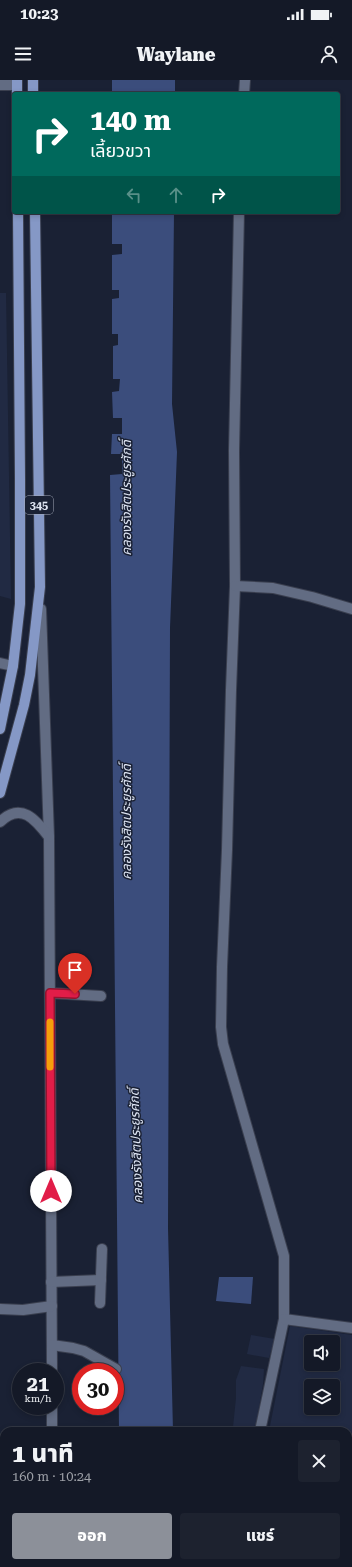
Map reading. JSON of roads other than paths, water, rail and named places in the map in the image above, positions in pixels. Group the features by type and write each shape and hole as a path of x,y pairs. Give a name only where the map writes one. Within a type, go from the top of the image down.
{"main road":[{"path":"33,80 33,92"},
{"name":"345","path":"0,729 13,666 20,604 18,214"},
{"name":"345","path":"0,793 24,706 30,675 40,587 35,214"}],"street":[{"path":"244,92 245,80"},
{"path":"0,85 17,86"},
{"path":"239,214 234,451 235,586 221,1027 225,1051 284,1256 284,1319 261,1427"},
{"path":"235,586 273,588 312,597 352,609"},
{"path":"40,587 49,837 52,1363"},
{"path":"0,662 13,666"},
{"path":"0,822 6,816 16,813 29,815 38,822 49,837"},
{"path":"50,993 101,996"},
{"path":"100,1303 102,1249"},
{"path":"51,1282 101,1280"},
{"path":"0,1309 23,1310 52,1306"},
{"path":"284,1319 352,1328"},
{"path":"52,1346 74,1348 84,1351 105,1363"},
{"path":"52,1415 52,1427"}],"water":[{"path":"112,80 175,80 175,92 112,92"},
{"name":"คลองรังสิตประยูรศักดิ์","path":"112,214 174,214 172,404 177,452 170,628 168,1228 173,1427 119,1427 119,1415 124,1415 124,1363 118,1363 110,475 122,474 122,454 111,454 112,434 122,434 122,418 113,418 112,392 119,391 120,379 113,379 113,346 118,345 118,334 112,334 112,299 119,298 119,290 112,290 112,255 122,254 122,244 112,244"},
{"path":"219,1277 253,1277 251,1304 216,1301"}]}
